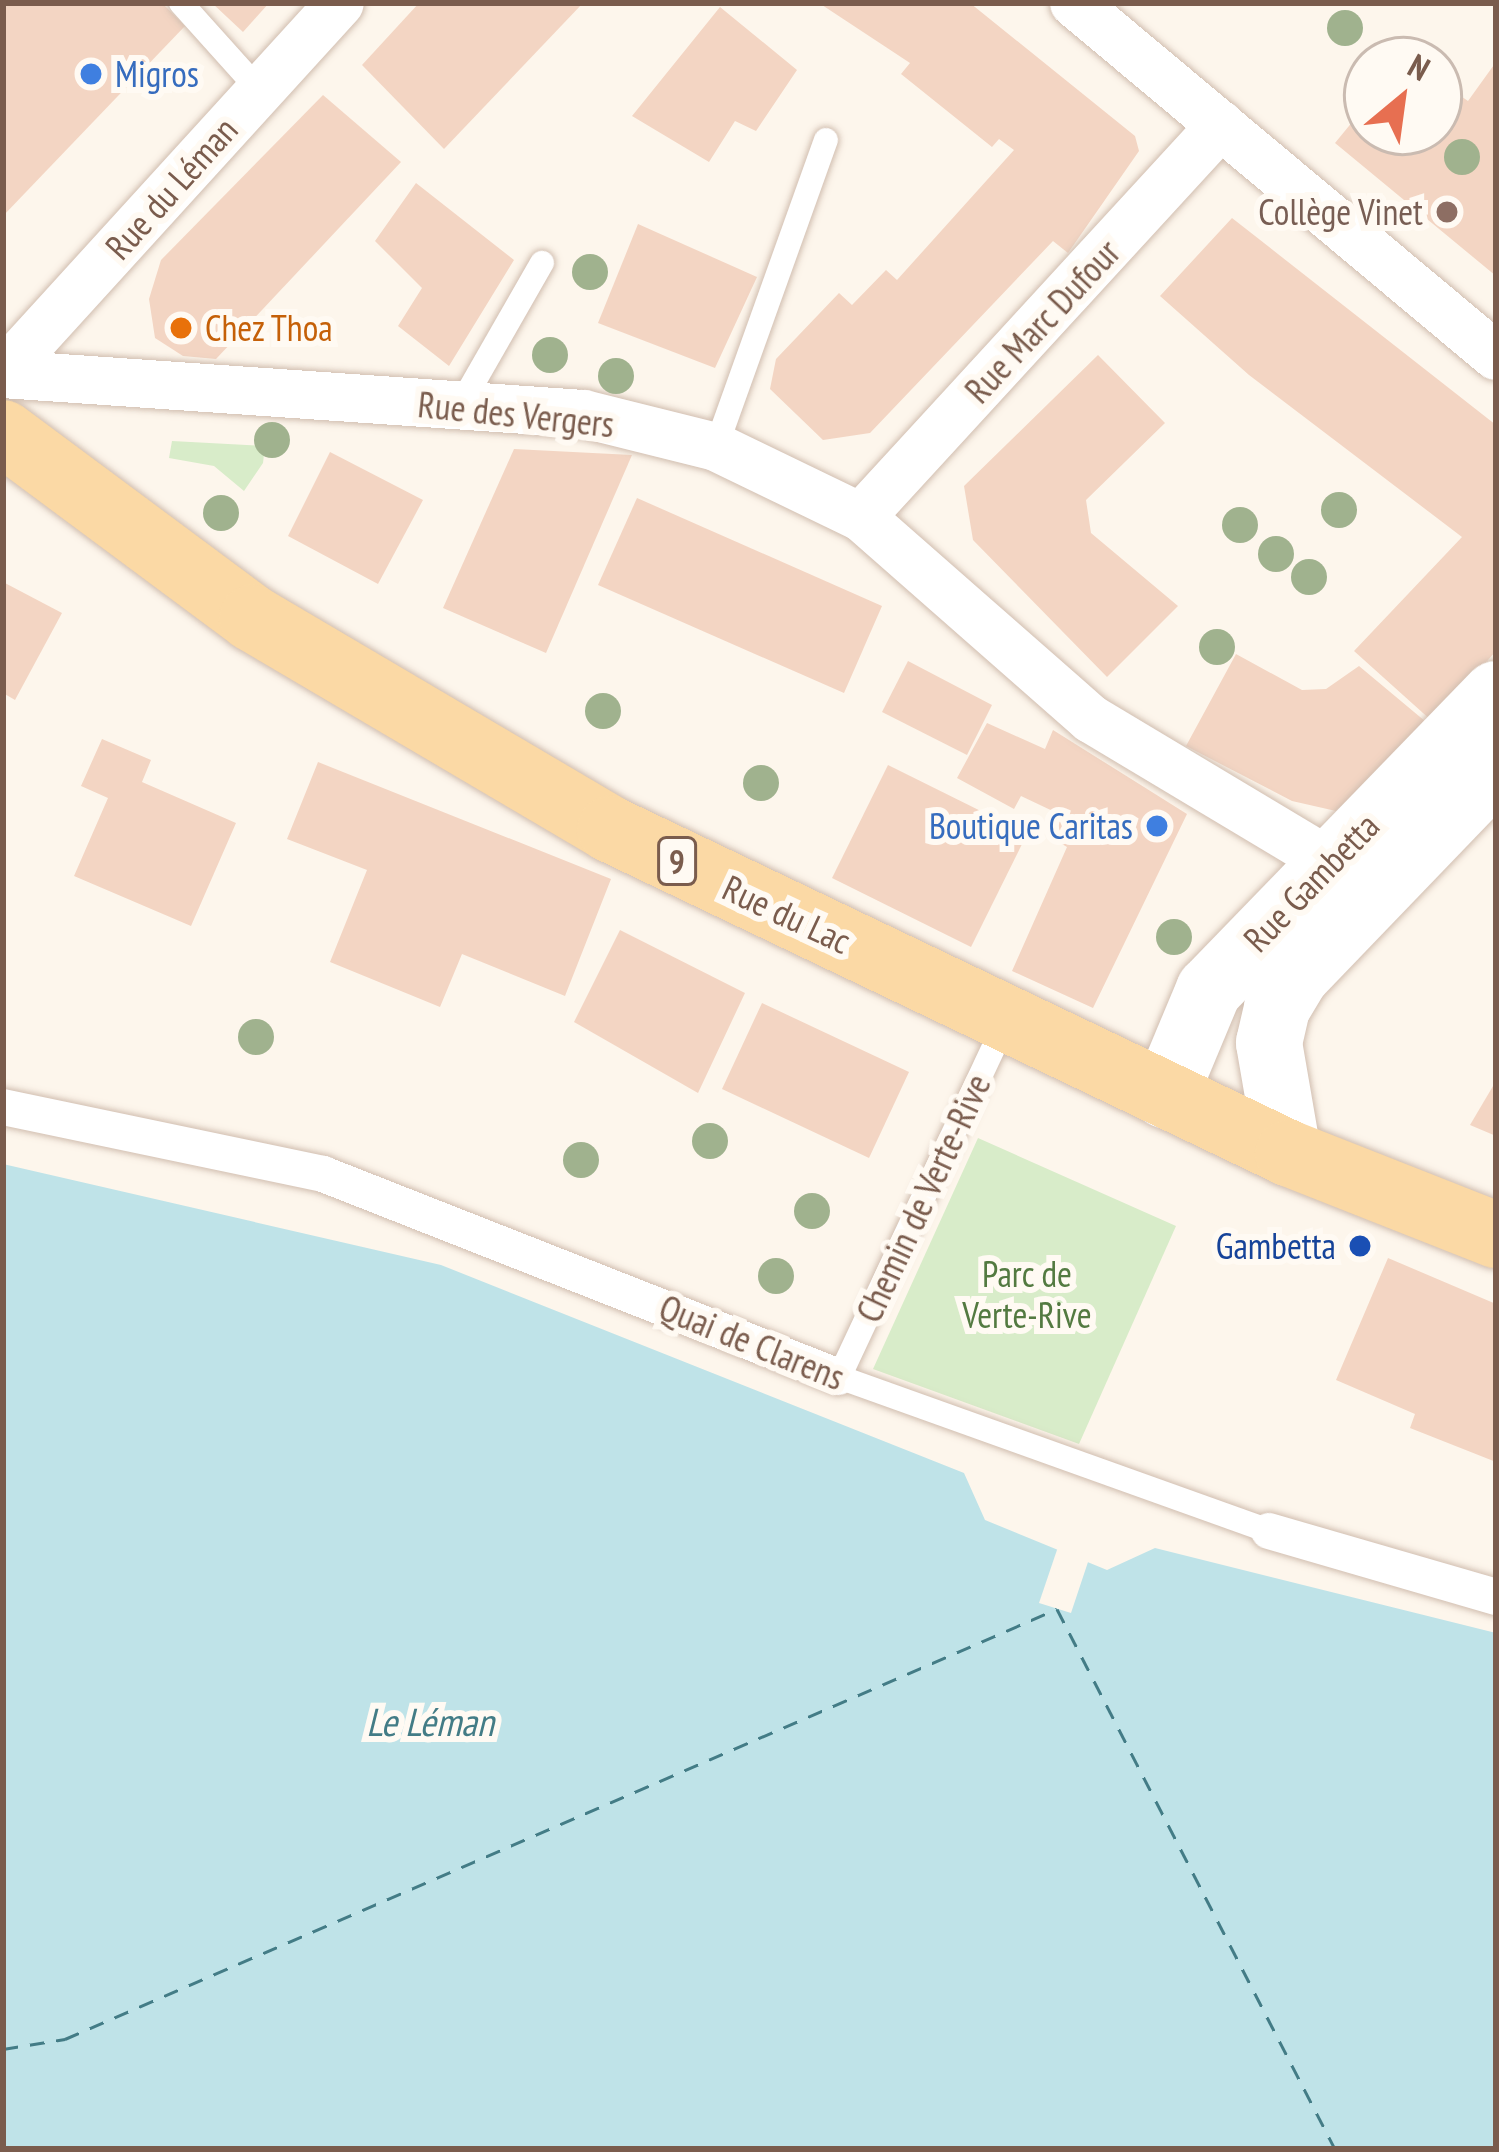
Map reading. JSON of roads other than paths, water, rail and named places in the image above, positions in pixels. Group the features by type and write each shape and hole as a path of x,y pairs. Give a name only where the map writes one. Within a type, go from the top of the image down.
{"main road":[{"name":"Rue du Lac","path":"3,433 155,552 405,714 610,829 1288,1153 1496,1235"},
{"name":"Rue Gambetta","path":"1166,1095 1209,990 1328,861 1496,694"},
{"name":"Rue Gambetta","path":"1288,1153 1269,1042 1277,1008 1296,976 1496,768"}],"street":[{"name":"Rue du Léman","path":"3,374 340,3"},
{"path":"1074,3 1496,356"},
{"name":"Rue Marc Dufour","path":"861,517 1221,125"},
{"name":"Rue des Vergers","path":"3,374 584,414 716,447 861,517 1091,719 1328,861"},
{"name":"Quai de Clarens","path":"3,1107 322,1174 839,1377"},
{"name":"Quai de Clarens","path":"1269,1531 1496,1597"}],"lane":[{"path":"181,3 260,91"},
{"path":"716,447 826,140"},
{"path":"460,406 542,263"},
{"name":"Chemin de Verte-Rive","path":"839,1377 1007,1018"},
{"name":"Quai de Clarens","path":"839,1377 1269,1531"}],"water":[{"name":"Le Léman","path":"3,1164 441,1265 964,1473 985,1520 1107,1570 1155,1548 1496,1633 1496,2149 3,2149"}],"place":[{"name":"Migros","path":"91,74"},
{"name":"Collège Vinet","path":"1447,212"},
{"name":"Chez Thoa","path":"181,328"},
{"name":"Boutique Caritas","path":"1157,826"},
{"name":"Gambetta","path":"1360,1246"}],"park label":[{"name":"Parc de Verte-Rive","path":"1027,1294"}]}
